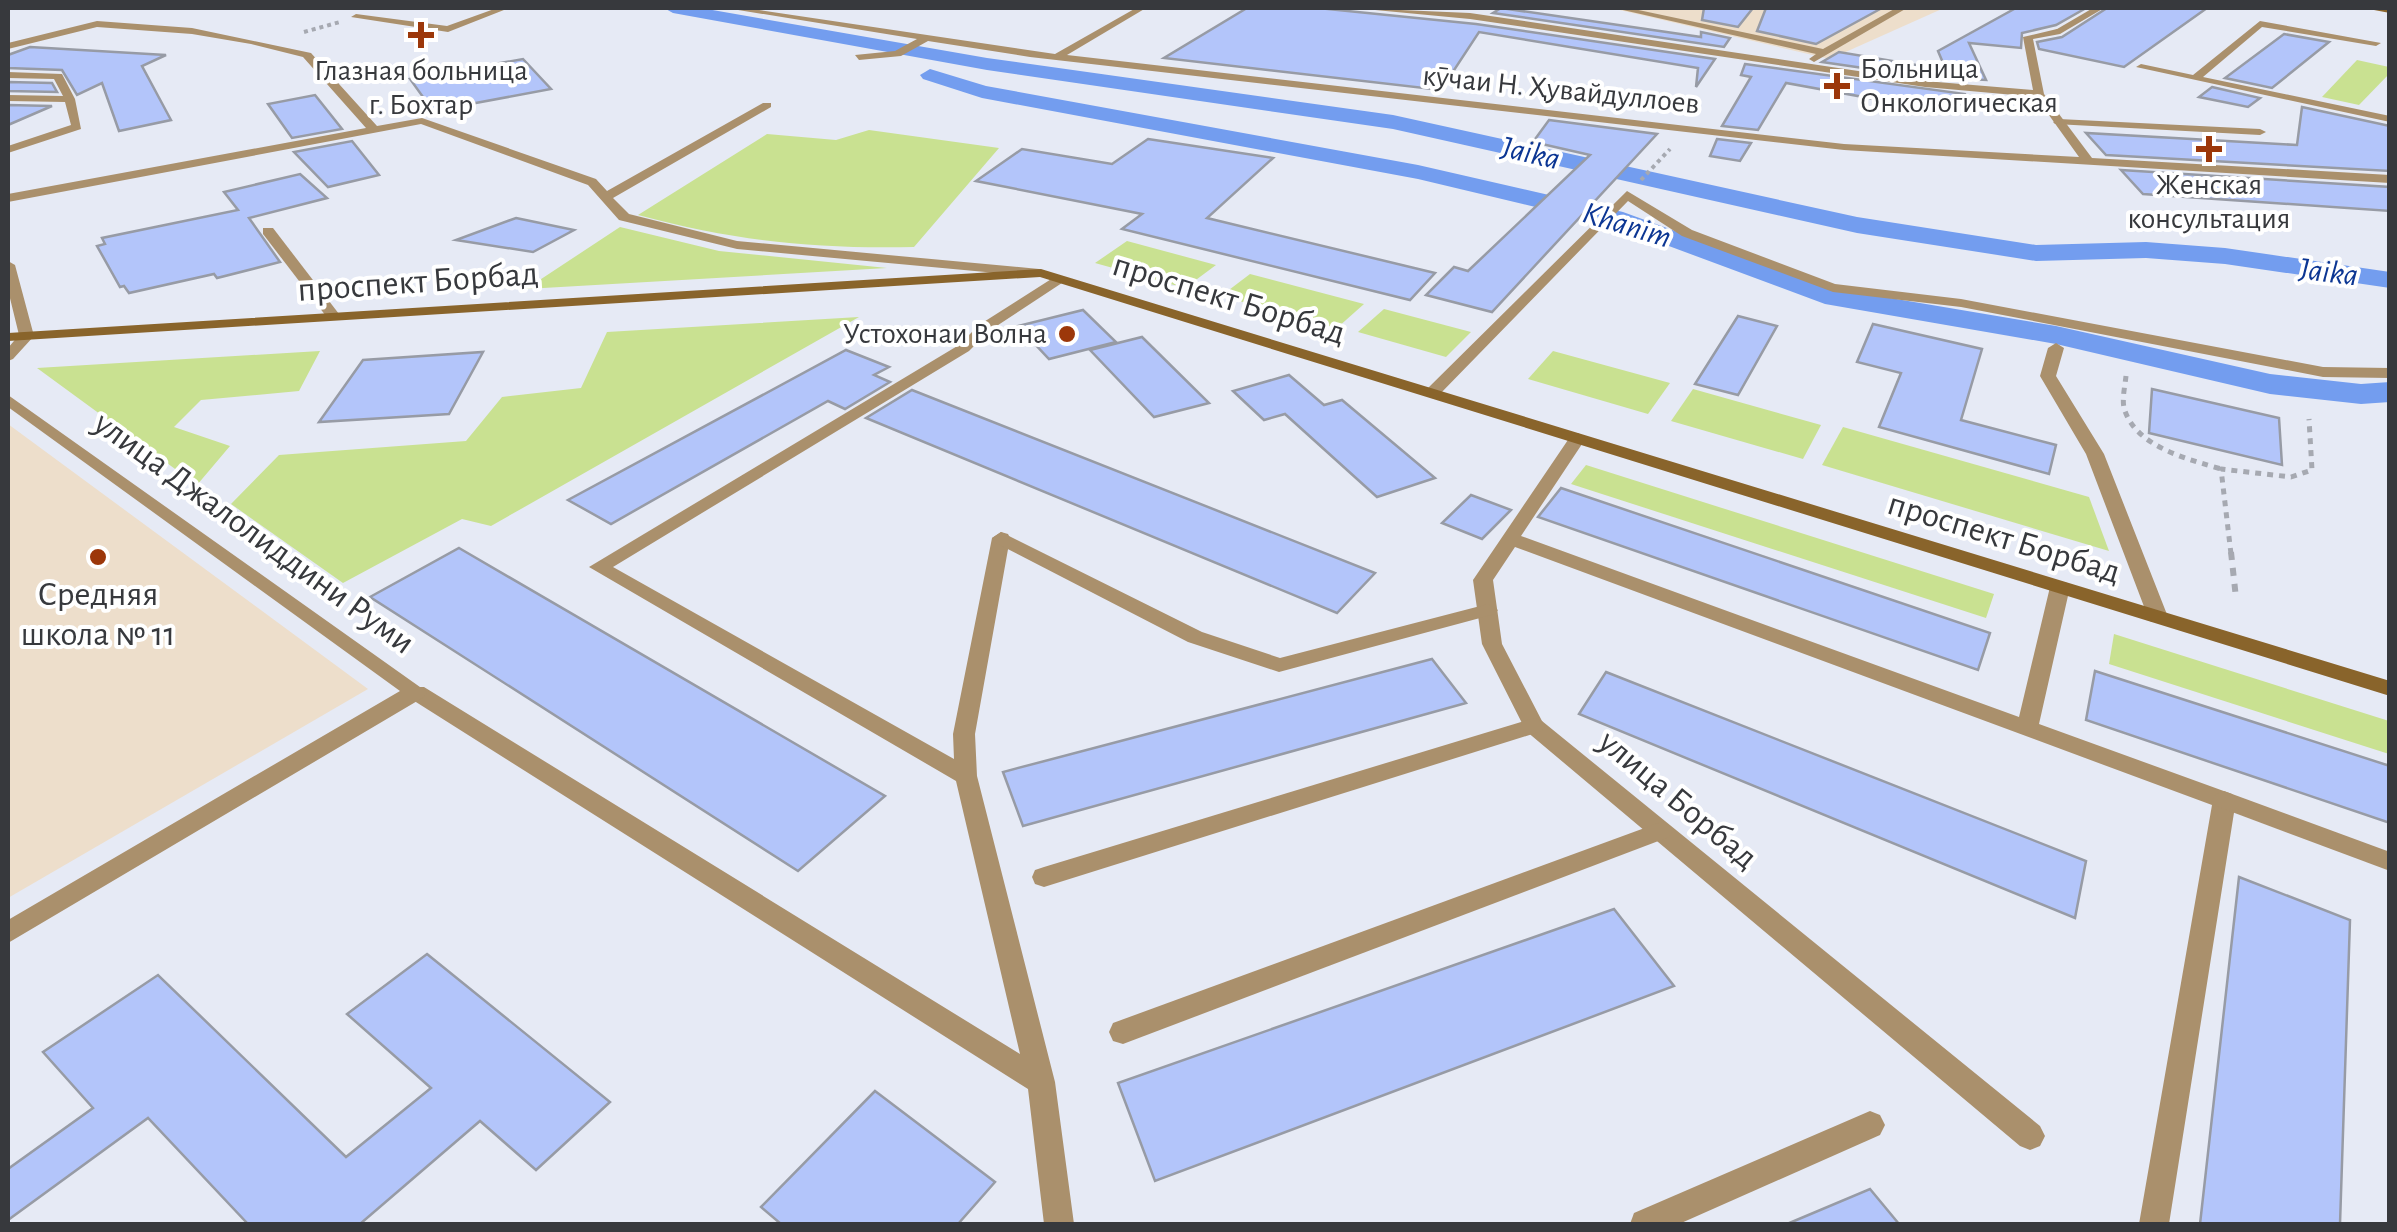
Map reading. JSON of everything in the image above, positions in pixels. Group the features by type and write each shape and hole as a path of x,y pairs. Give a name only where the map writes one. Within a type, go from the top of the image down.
{"street":[{"path":"341,22 387,8"},
{"path":"356,17 448,29 504,8"},
{"name":"кӯчаи Н. Ҳувайдуллоев","path":"731,8 1057,58 1844,147 2390,179"},
{"path":"1057,58 1142,8"},
{"path":"1359,8 1470,16 1926,84 2038,94"},
{"path":"1619,8 1822,52"},
{"path":"1805,66 1822,52 1902,8"},
{"path":"2088,161 2038,94 2028,37 2056,32 2099,8"},
{"path":"2377,8 2390,10"},
{"path":"8,46 97,24 177,29 252,41 308,55 374,130"},
{"path":"2196,78 2260,24 2389,45"},
{"path":"858,57 897,54 927,38"},
{"path":"2358,56 2376,43"},
{"path":"2141,67 2390,120"},
{"path":"8,75 58,76 70,98 77,127 8,150"},
{"path":"8,98 70,98"},
{"path":"606,197 767,104"},
{"path":"8,198 422,121 592,182 624,216 738,245 1041,273"},
{"path":"2059,122 2260,132"},
{"path":"1432,393 1622,200 1687,234 1832,288 1961,304 2323,372 2390,373"},
{"path":"268,231 334,317"},
{"path":"8,265 28,336 8,356"},
{"name":"проспект Борбад","path":"8,337 1041,273 2390,689"},
{"path":"966,776 599,566 964,348 984,328 1062,279"},
{"path":"2056,348 2048,376 2096,454 2158,618"},
{"name":"улица Джалолиддини Руми","path":"8,400 416,692 8,932"},
{"name":"улица Борбад","path":"1578,438 1484,580 1492,644 1534,726 2030,1136"},
{"path":"1059,1224 1042,1082 966,776 964,734 1001,538 1195,637 1279,665 1488,610"},
{"path":"1511,539 2390,862"},
{"path":"2027,728 2060,587"},
{"path":"416,692 1042,1082"},
{"path":"1044,877 1534,726"},
{"path":"2154,1224 2224,800"},
{"path":"1124,1032 1661,830"},
{"path":"1645,1224 1870,1125"}],"path":[{"path":"1622,200 1657,167 1679,128"},
{"path":"2126,376 2124,406 2140,434 2174,454 2221,468 2291,477 2312,470 2309,419"},
{"path":"2221,468 2236,598"}],"shaded area":[{"path":"1611,8 1944,8 1830,59"},
{"name":"Средняя школа № 11","path":"8,424 368,689 8,898"}],"green space":[{"path":"2357,60 2389,67 2389,74 2359,105 2322,97"},
{"path":"869,130 999,148 914,247 774,242 638,215 767,134 836,140"},
{"path":"620,227 719,251 887,268 526,289"},
{"path":"1127,241 1216,265 1185,288 1095,263"},
{"path":"1250,274 1364,304 1337,328 1221,296"},
{"path":"1384,309 1471,332 1446,357 1358,332"},
{"path":"859,317 491,526 462,519 343,583 231,504 279,455 466,441 502,397 581,388 607,332"},
{"path":"320,351 299,391 201,400 174,427 230,446 197,485 37,368"},
{"path":"1553,351 1670,383 1648,414 1528,379"},
{"path":"1693,389 1821,425 1803,459 1671,421"},
{"path":"1843,427 2089,497 2109,551 1822,465"},
{"path":"1586,465 1994,594 1986,618 1571,484"},
{"path":"2114,634 2389,721 2389,754 2109,664"}],"building":[{"path":"1247,8 1318,8 1476,24 1715,59 1696,87 1698,68 1479,32 1441,90 1164,58"},
{"path":"1501,8 1730,38 1724,47 1493,13"},
{"path":"1704,8 1753,8 1738,27 1702,20"},
{"path":"1766,8 1882,8 1816,44 1757,31"},
{"path":"2016,8 2086,8 2056,25 2022,33 2021,48 1969,43 1986,80 1925,77 1822,62 1839,52 1946,70 1938,51"},
{"path":"2107,8 2207,8 2124,67 2039,49 2037,42 2062,37"},
{"path":"2284,34 2329,42 2272,88 2225,78"},
{"path":"30,47 166,55 142,66 171,120 119,131 102,83 77,95 62,70 8,68 8,55"},
{"path":"523,59 551,89 433,111 410,79"},
{"path":"1745,64 1965,94 1967,105 1894,97 1891,102 1786,83 1758,130 1722,126 1751,77 1741,75"},
{"path":"8,82 52,83 57,92 8,91"},
{"path":"2212,87 2260,98 2248,107 2199,97"},
{"path":"315,95 342,129 292,138 268,104"},
{"path":"8,105 52,106 8,125"},
{"path":"2302,107 2390,126 2390,171 2106,155 2086,133 2297,145"},
{"path":"1549,120 1657,134 1492,312 1426,295 1454,267 1468,271 1590,155 1533,142"},
{"path":"1148,139 1273,158 1207,218 1435,273 1410,300 1122,229 1142,214 976,181 1022,149 1112,164"},
{"path":"1717,139 1751,143 1740,161 1710,156"},
{"path":"352,141 379,175 328,187 294,152"},
{"path":"2121,170 2390,187 2390,211 2143,194"},
{"path":"300,174 327,198 249,218 280,262 217,278 214,274 129,293 124,286 120,287 97,246 105,244 102,238 238,210 224,192"},
{"path":"516,218 574,230 533,252 456,240"},
{"name":"Устохонаи Волна","path":"1083,310 1116,342 1049,359 1018,326"},
{"path":"1738,316 1777,326 1738,395 1695,384"},
{"path":"1873,324 1982,349 1961,420 2056,445 2049,474 1879,427 1901,373 1857,362"},
{"path":"1142,337 1209,403 1154,417 1090,350"},
{"path":"846,350 889,367 874,375 890,382 845,409 828,401 611,524 568,500"},
{"path":"483,352 449,414 319,422 363,360"},
{"path":"1289,375 1324,405 1342,400 1435,478 1377,497 1285,414 1264,420 1233,391"},
{"path":"2152,389 2279,418 2282,465 2149,433"},
{"path":"912,390 1375,573 1337,613 866,418"},
{"path":"1561,488 1990,633 1978,670 1538,517"},
{"path":"1471,495 1511,510 1482,539 1442,523"},
{"path":"459,548 885,796 798,871 370,597"},
{"path":"1432,659 1466,703 1023,826 1003,772"},
{"path":"2095,671 2390,766 2390,823 2086,720"},
{"path":"1606,672 2086,861 2075,918 1579,714"},
{"path":"2239,877 2350,920 2340,1224 2200,1224"},
{"path":"1614,909 1674,986 1155,1181 1118,1083"},
{"path":"427,954 610,1102 536,1170 480,1121 360,1224 248,1224 148,1118 8,1220 8,1169 93,1108 43,1052 158,975 346,1157 431,1088 347,1014"},
{"path":"875,1091 995,1182 958,1224 781,1224 761,1207"},
{"path":"1870,1189 1899,1224 1787,1224"}],"waterway":[{"name":"Jaika","path":"673,8 987,64 1393,122 1857,225 2036,253 2146,250 2225,256 2390,280"},
{"name":"Khanim","path":"930,75 982,92 1418,172 1623,220 1825,295 2056,335 2270,384 2361,394 2390,392"}],"place":[{"name":"Глазная больница г. Бохтар","path":"421,35"},
{"name":"Больница Онкологическая","path":"1837,86"},
{"name":"Женская консультация","path":"2209,149"},
{"name":"Устохонаи Волна","path":"1067,334"},
{"name":"Средняя школа № 11","path":"98,557"}]}
